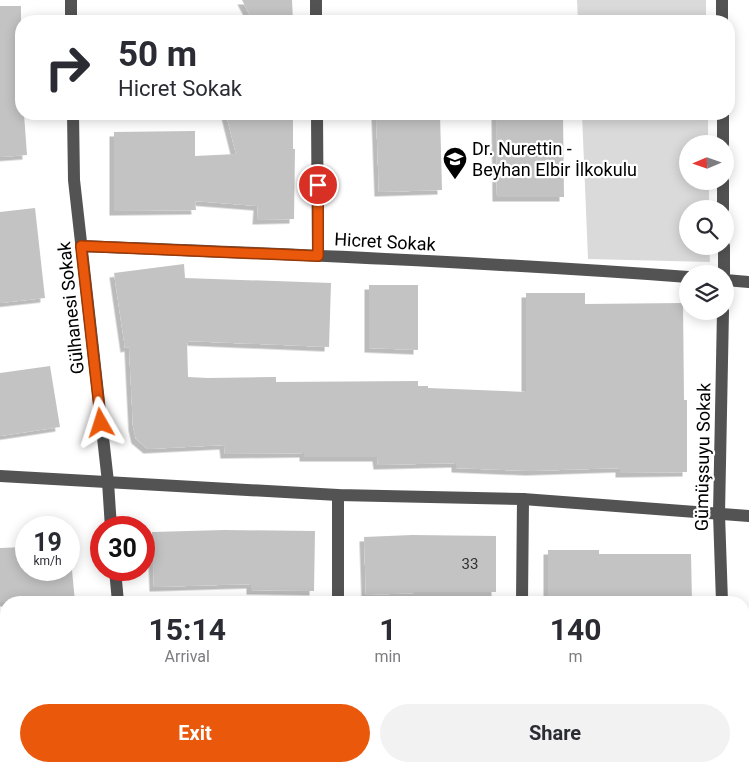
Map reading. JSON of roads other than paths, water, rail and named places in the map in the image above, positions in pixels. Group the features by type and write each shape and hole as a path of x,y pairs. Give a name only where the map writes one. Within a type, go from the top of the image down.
{"street":[{"path":"71,0 72,15"},
{"path":"316,0 316,15"},
{"path":"722,0 722,15"},
{"name":"Gülhanesi Sokak","path":"73,120 74,180 110,516"},
{"path":"317,120 318,256"},
{"path":"722,120 723,135"},
{"name":"Hicret Sokak","path":"81,246 578,269 679,276"},
{"path":"734,281 749,282"},
{"name":"Gümüşsuyu Sokak","path":"722,596 719,514 723,320"},
{"path":"0,476 338,495 523,499 749,516"},
{"path":"338,495 338,596"},
{"path":"522,596 523,499"},
{"path":"116,581 117,596"}],"place":[{"name":"Dr. Nurettin - Beyhan Elbir İlkokulu","path":"455,180"}]}
